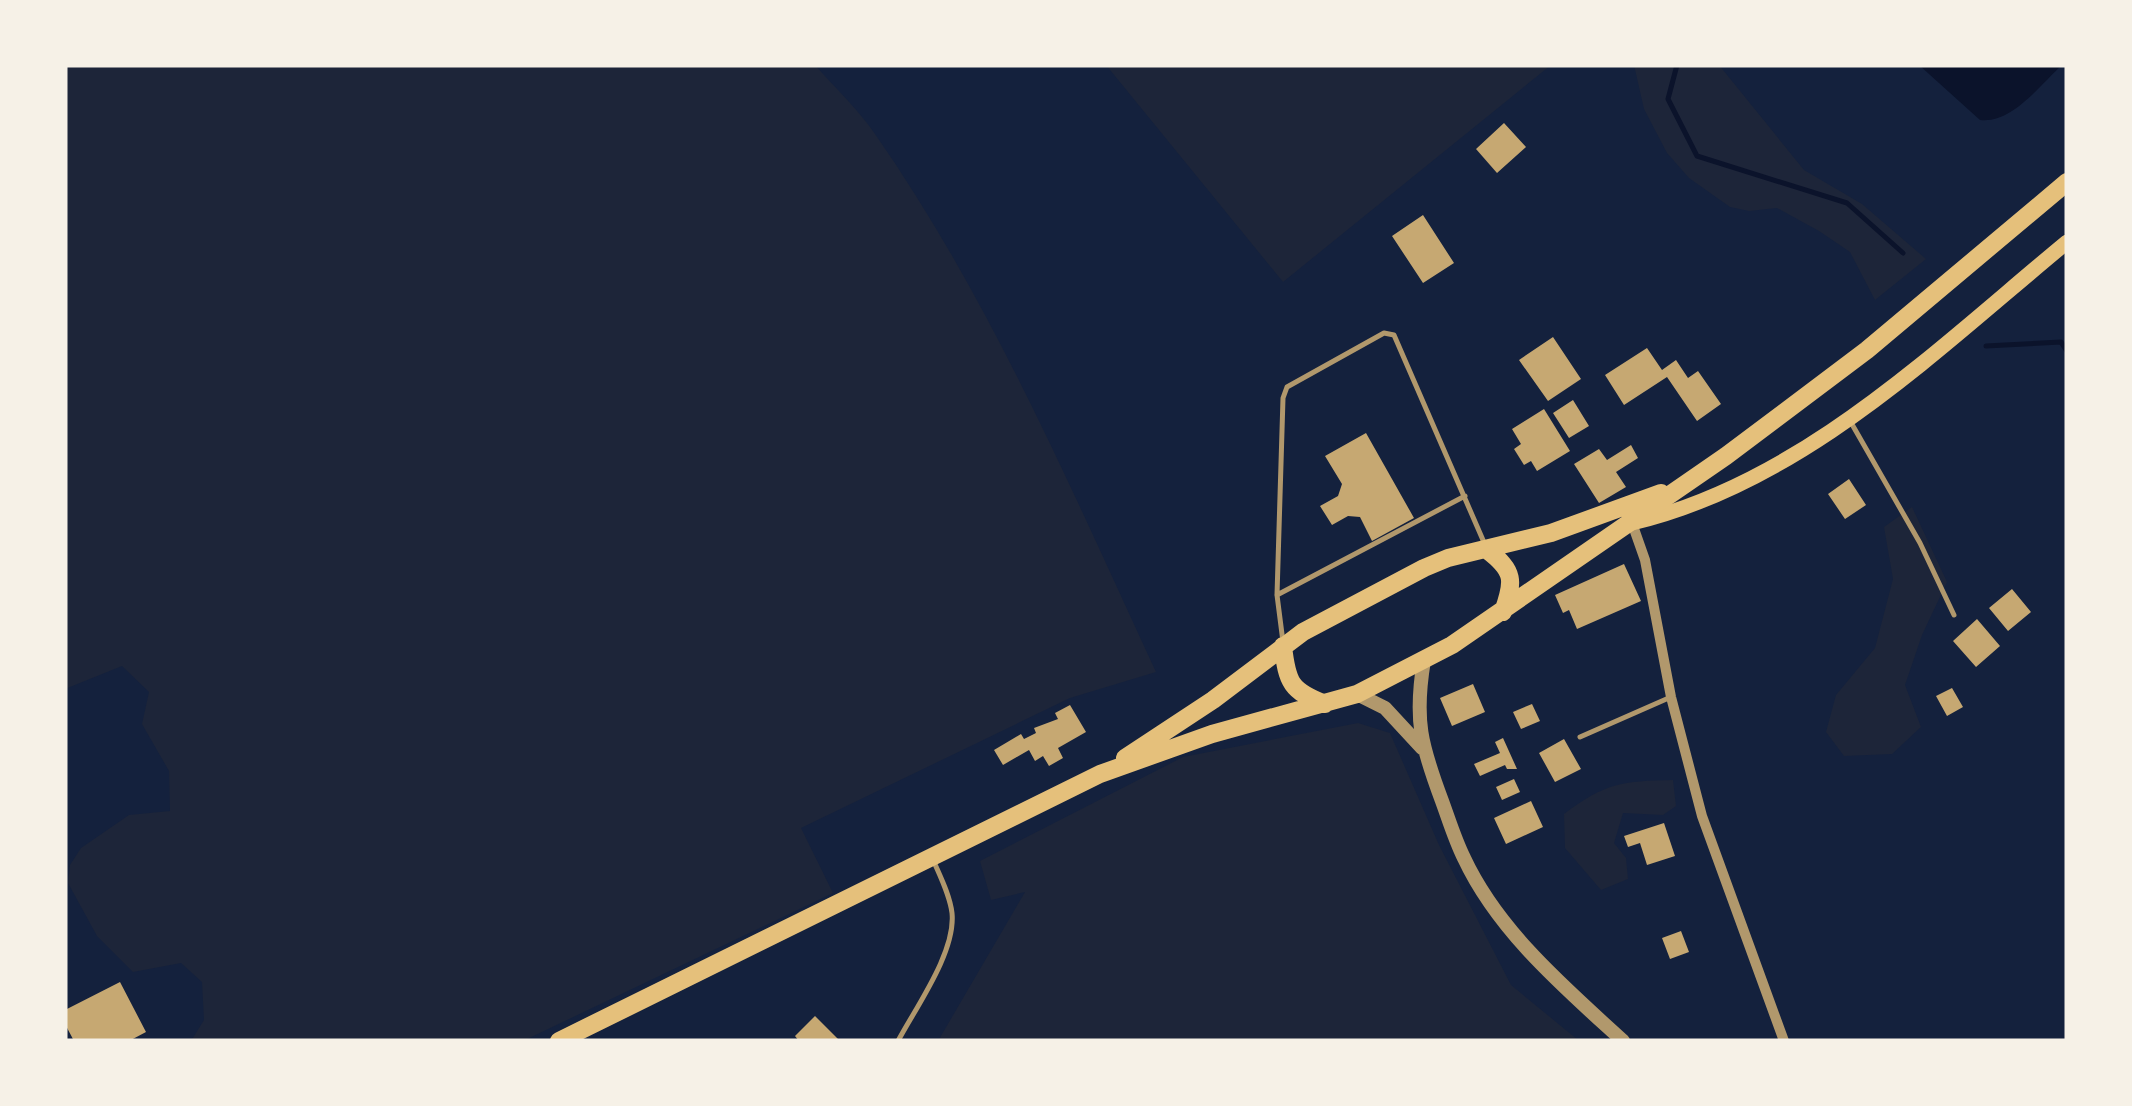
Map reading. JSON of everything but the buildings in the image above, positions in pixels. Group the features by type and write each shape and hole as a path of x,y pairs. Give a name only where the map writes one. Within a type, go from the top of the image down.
{"highway":[{"path":"1100,774 1212,734 1357,694 1424,660 1502,612 1726,456 1867,350 2067,182"},
{"path":"559,1041 1100,774 1213,700 1283,646 1424,568 1448,558 1551,533 1677,488"},
{"path":"1487,550 1510,573 1510,590 1502,612"},
{"path":"1283,646 1290,684 1303,696 1326,704"}],"main road":[{"path":"1632,524 1715,497 1794,455 1848,418 2067,242"}],"street":[{"path":"1632,524 1645,560 1671,697 1702,816 1784,1041"},
{"path":"1424,660 1418,714 1422,749 1464,859 1494,909 1555,979 1623,1041"},
{"path":"1357,694 1385,708 1422,749"}],"lane":[{"path":"1283,646 1277,595 1283,398 1287,387 1384,333 1394,335 1487,550"},
{"path":"1848,418 1920,543 1954,615"},
{"path":"1277,595 1465,496"},
{"path":"1580,737 1671,697"},
{"path":"898,1041 948,947 953,928 952,908 934,859"}],"shaded area":[{"path":"65,65 815,65 875,134 956,262 1027,397 1156,672 1070,698 801,828 833,893 523,1041 191,1041 204,1020 202,982 181,963 133,972 97,936 68,883 70,865 81,848 129,815 170,811 169,771 142,724 149,692 122,666 65,689"},
{"path":"1106,65 1551,65 1283,282"},
{"path":"1634,65 1719,65 1804,170 1862,204 1926,259 1875,300 1850,252 1819,231 1777,208 1749,211 1730,207 1689,178 1667,153 1644,109"},
{"path":"1919,65 2062,65 2014,110 1992,120 1980,120"},
{"path":"1912,507 1947,582 1922,635 1905,685 1921,727 1892,754 1844,756 1826,732 1836,695 1875,648 1893,579 1884,527"},
{"path":"1358,723 1390,733 1439,845 1511,985 1578,1040 938,1041 1025,892 991,900 980,861 1183,757"},
{"path":"1673,780 1676,806 1663,815 1623,813 1614,843 1626,858 1628,879 1601,890 1565,848 1564,814 1615,786"}],"waterway":[{"path":"1677,65 1668,99 1697,156 1847,203 1903,253"},
{"path":"1986,346 2061,342 2067,351"}]}
